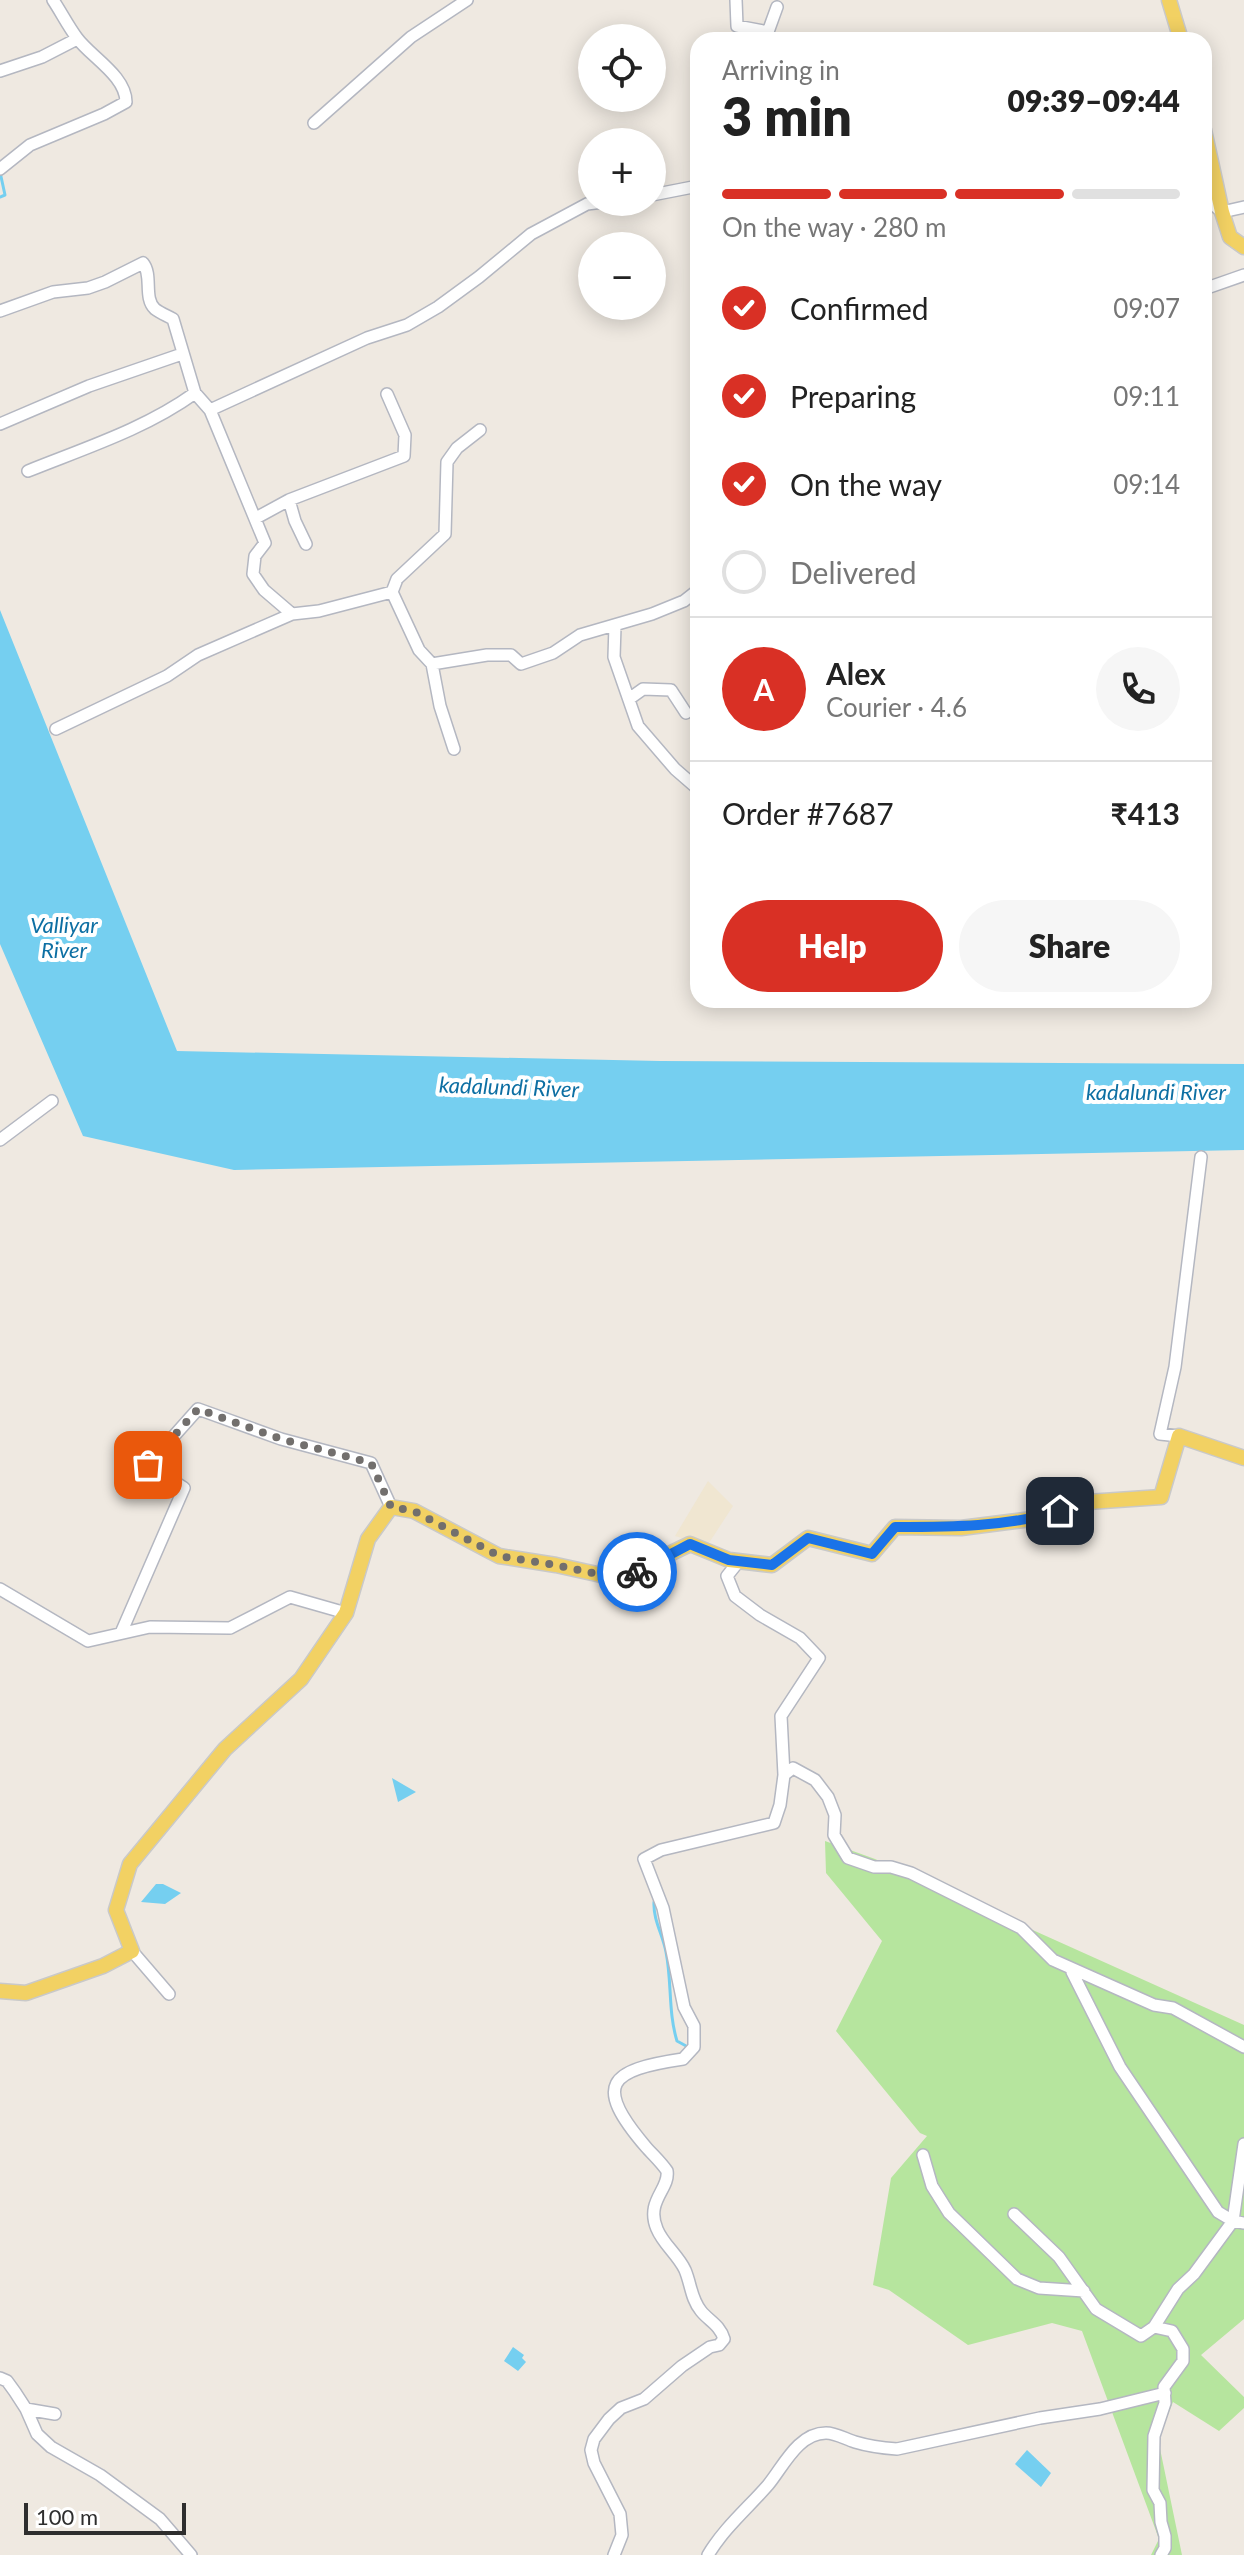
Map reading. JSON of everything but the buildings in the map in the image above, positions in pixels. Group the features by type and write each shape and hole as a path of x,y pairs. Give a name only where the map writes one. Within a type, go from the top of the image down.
{"main road":[{"path":"1169,0 1179,32"},
{"path":"1212,166 1230,237 1244,247"},
{"path":"0,1991 26,1993 103,1966 132,1951 116,1910 130,1864 225,1749 301,1679 346,1613 368,1539 391,1507 414,1511 499,1556 624,1580 690,1544 729,1560 772,1565 808,1538 872,1554 895,1527 961,1528 1032,1519 1088,1502 1161,1497 1179,1436 1244,1458"}],"street":[{"path":"0,169 30,145 126,102 125,91 119,82 77,39 53,0"},
{"path":"314,123 411,37 467,0"},
{"path":"736,0 737,26 768,32 777,7"},
{"path":"0,71 42,57 77,39"},
{"path":"666,192 690,188"},
{"path":"1212,204 1222,212 1244,207"},
{"path":"210,410 367,338 407,325 479,277 531,234 578,209"},
{"path":"0,311 53,292 88,288 143,263 147,268 151,303 155,309 173,319 195,393 210,410 265,543 255,556 253,574 264,590 292,614"},
{"path":"1212,286 1244,275"},
{"path":"0,424 89,386 182,354"},
{"path":"28,471 124,433 177,406 195,393"},
{"path":"256,518 289,500 404,456 405,435 387,394"},
{"path":"454,749 440,706 432,664 419,650 392,592 397,579 445,534 447,462 457,448 480,430"},
{"path":"289,500 306,544"},
{"path":"56,729 167,676 198,655 292,614 346,605 392,592"},
{"path":"432,664 487,655 511,655 521,664 553,653 580,635 615,626 690,596"},
{"path":"615,626 614,657 638,726 690,782"},
{"path":"629,699 643,689 671,690 686,713"},
{"path":"0,1140 52,1101"},
{"path":"1179,1436 1160,1434 1175,1367 1201,1157"},
{"path":"121,1633 184,1488 148,1465 198,1409 281,1439 371,1463 391,1507"},
{"path":"614,2555 622,2535 620,2514 594,2463 591,2450 594,2439 621,2408 644,2399 682,2366 724,2339 718,2325 700,2309 685,2270 658,2232 653,2216 655,2203 668,2178 667,2171 625,2118 613,2094 620,2077 651,2064 683,2059 694,2047 694,2026 684,2007 663,1908 644,1859 661,1850 774,1823 784,1775 781,1716 819,1658 800,1638 735,1596 727,1576 739,1561"},
{"path":"0,1589 88,1641 150,1627 230,1628 290,1597 346,1613"},
{"path":"784,1775 793,1768 815,1780 828,1797 835,1815 834,1835 848,1858 874,1867 891,1867 911,1873 1021,1928 1053,1960 1077,1973 1154,2005 1173,2008 1244,2047"},
{"path":"132,1951 169,1994"},
{"path":"1077,1973 1072,1972 1120,2067 1218,2212 1238,2222"},
{"path":"1014,2214 1059,2257 1096,2309 1141,2336 1154,2327 1178,2289 1238,2222 1244,2144"},
{"path":"923,2155 932,2186 949,2213 1017,2279 1039,2288 1084,2291"},
{"path":"1154,2327 1172,2331 1183,2349 1183,2361 1164,2387 1165,2403 1154,2436 1153,2490 1160,2503 1165,2536 1165,2548 1161,2555"},
{"path":"0,2378 7,2381 26,2409 37,2434 51,2447 100,2475 160,2519 191,2555"},
{"path":"708,2555 799,2445 818,2434 827,2432 855,2442 897,2449 1165,2393"},
{"path":"26,2409 55,2414"}],"shaded area":[{"path":"708,1481 733,1506 707,1546 675,1536"}],"green space":[{"path":"825,1841 875,1859 1244,2025 1244,2319 1201,2355 1244,2397 1244,2408 1219,2431 1173,2402 1158,2439 1182,2555 1151,2555 1159,2539 1082,2331 1052,2323 968,2345 889,2290 873,2285 891,2178 927,2136 920,2133 836,2031 882,1941 826,1873"}],"water":[{"name":"Valliyar River","path":"0,610 177,1051 660,1061 1244,1064 1244,1150 234,1170 83,1136 0,944"},
{"path":"392,1778 416,1792 398,1802"},
{"path":"156,1884 181,1893 165,1904 141,1902"},
{"path":"513,2347 524,2355 522,2358 526,2362 518,2371 504,2361"},
{"path":"1027,2450 1051,2473 1041,2487 1015,2464"}],"waterway":[{"path":"0,172 5,195 0,197"},
{"path":"654,1902 668,1963 674,2030 677,2041 688,2047"}],"way so far":[{"path":"148,1465 198,1409 281,1439 371,1463 391,1507 414,1511 499,1556 624,1580 637,1572"}],"route":[{"path":"637,1572 690,1544 729,1560 772,1565 808,1538 872,1554 895,1527 961,1528 1032,1519 1060,1511"}],"water label":[{"name":"kadalundi River","path":"509,1087"},
{"name":"kadalundi River","path":"1156,1092"}]}
